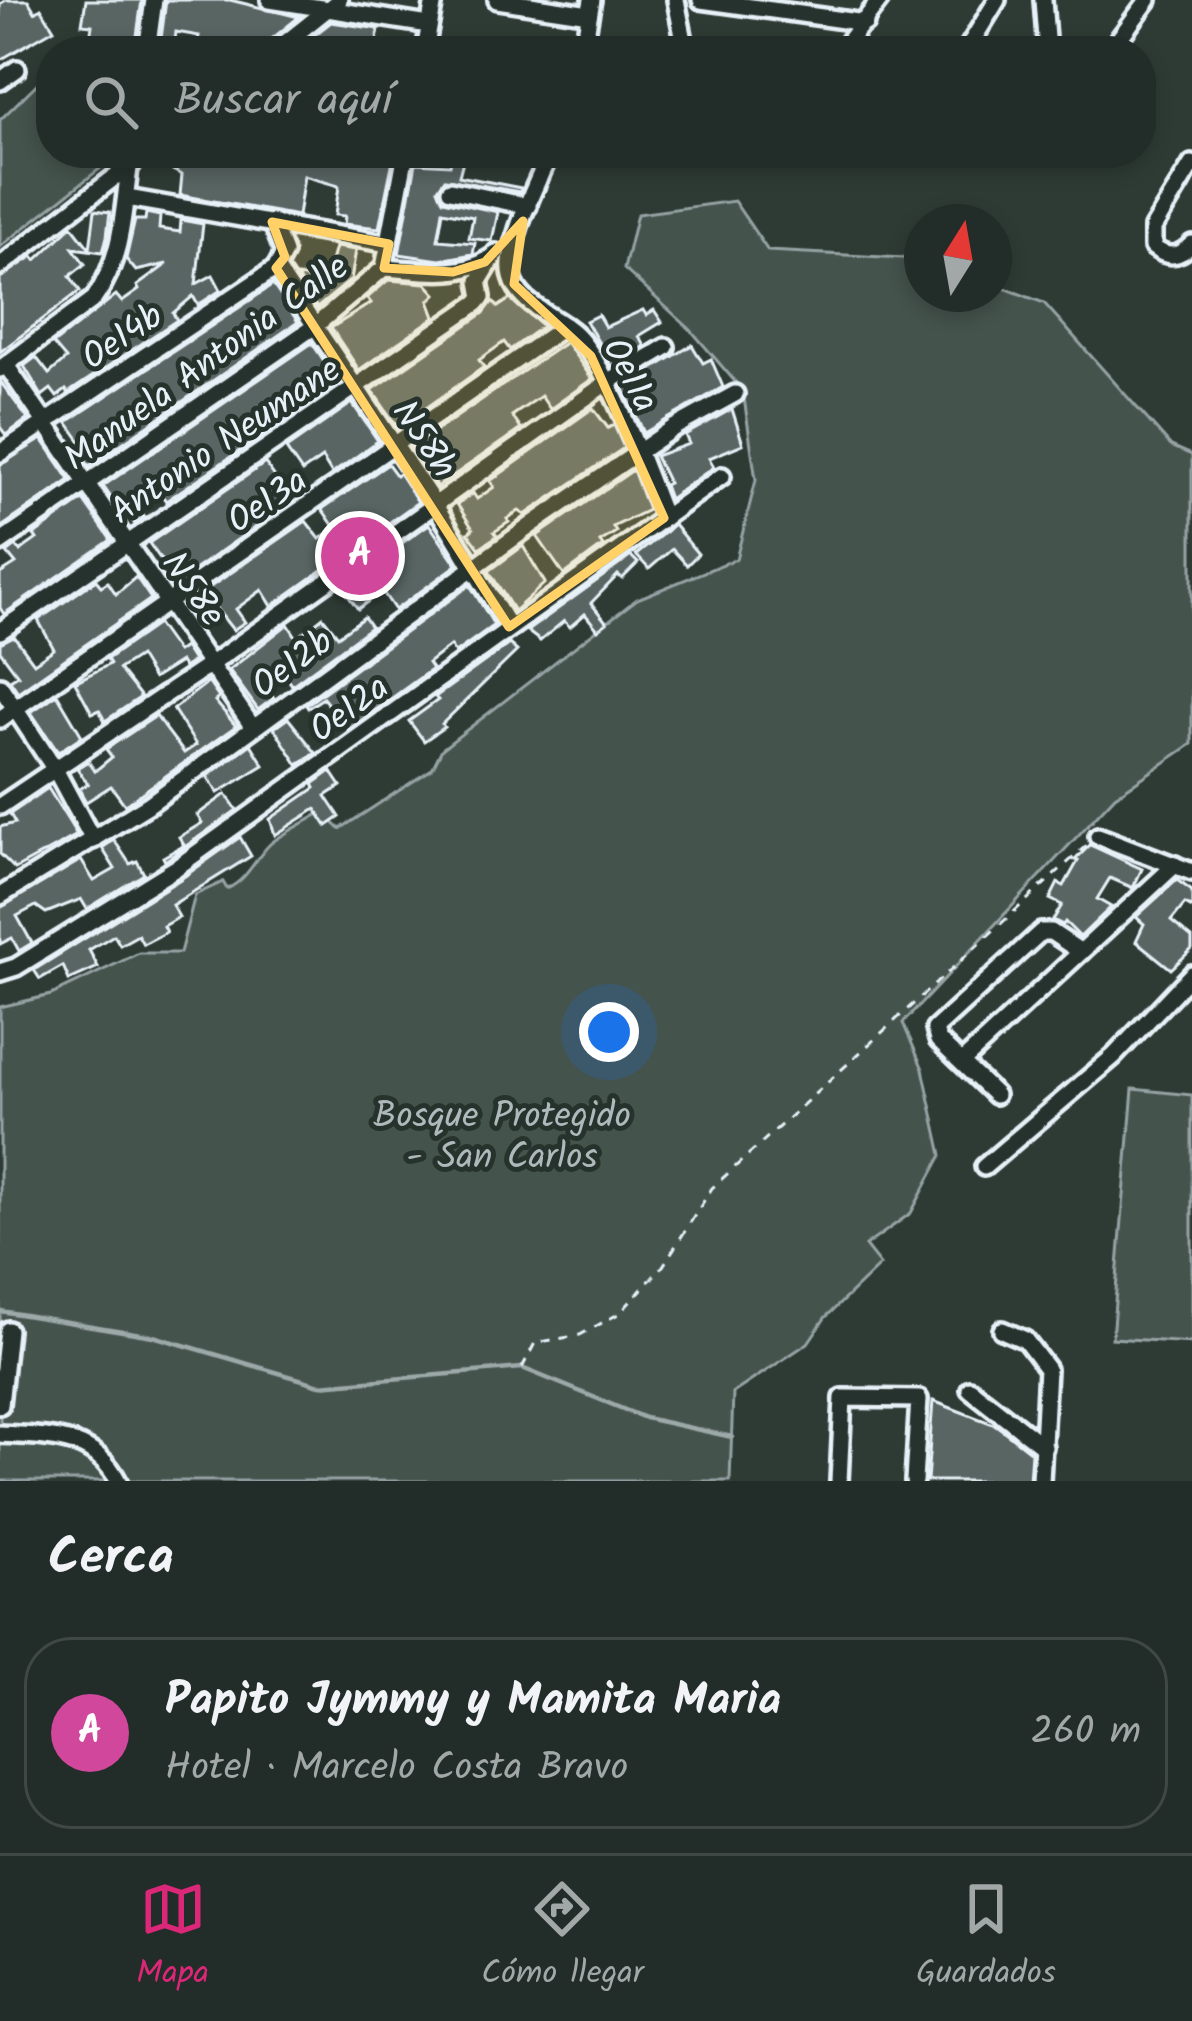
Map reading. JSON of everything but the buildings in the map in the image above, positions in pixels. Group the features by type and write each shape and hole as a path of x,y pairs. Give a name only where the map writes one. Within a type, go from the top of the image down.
{"street":[{"path":"148,36 154,0"},
{"path":"269,0 334,5 429,25"},
{"path":"427,36 434,0"},
{"path":"497,0 590,7"},
{"path":"676,0 683,36"},
{"path":"700,0 865,23"},
{"path":"854,36 880,0"},
{"path":"975,36 997,0"},
{"path":"1043,0 1046,36"},
{"path":"1121,36 1148,0"},
{"path":"294,36 334,5"},
{"path":"0,81 17,69"},
{"path":"1192,164 1153,228 1151,240 1153,248 1168,256 1180,255 1192,244"},
{"path":"0,266 120,168"},
{"path":"3,367 94,299 103,286 119,247 129,168"},
{"path":"403,168 384,268 453,272 472,268 496,253 526,213 544,168"},
{"path":"450,190 526,213"},
{"path":"127,198 389,244"},
{"name":"Oe11a","path":"526,213 511,255 514,284 528,300 577,335 638,451 664,518"},
{"name":"N58h","path":"272,222 284,253 276,268 435,505 509,626"},
{"name":"Antonio Neumane","path":"0,631 482,297 479,281 496,253"},
{"name":"Oe14b","path":"0,453 276,268"},
{"name":"Manuela Antonia Calle","path":"0,543 315,326 384,268"},
{"name":"Oe13a","path":"0,719 565,326"},
{"path":"0,806 212,664 605,384 665,347"},
{"name":"N58e","path":"3,367 46,422 252,726"},
{"name":"Oe12b","path":"0,896 148,805 638,451 735,394"},
{"name":"Oe12a","path":"0,972 16,967 176,868 722,476"},
{"path":"0,686 56,771 93,840"},
{"path":"1098,836 1184,869"},
{"path":"962,1062 1081,952 1184,869"},
{"path":"995,1095 934,1036 935,1029 1041,932 1051,932 1081,952"},
{"path":"984,1167 1114,1056 1192,974"},
{"path":"0,1405 8,1330"},
{"path":"1002,1330 1024,1340 1047,1369 1041,1481"},
{"path":"970,1389 1044,1447"},
{"path":"839,1481 843,1398 919,1399 914,1481"},
{"path":"0,1434 55,1436 83,1444 108,1464 118,1481"}],"path":[{"path":"522,1369 535,1343 580,1334 620,1313 663,1266 712,1188 1098,836"}],"highlighted area":[{"path":"523,221 514,284 591,356 664,518 509,627 276,268 285,257 272,222 389,244 384,268 453,272 485,262"}],"green space":[{"path":"36,85 36,168 101,168 0,247 0,120"},
{"name":"Bosque Protegido - San Carlos","path":"734,201 768,251 904,258 904,312 1012,312 1012,291 1044,303 1171,446 1192,455 1192,744 1115,796 903,1023 923,1069 942,1155 911,1213 865,1246 880,1265 825,1318 808,1343 733,1393 730,1481 0,1481 0,1007 51,995 139,953 180,953 195,895 223,882 227,889 234,885 273,841 322,812 340,829 432,769 442,749 637,599 736,559 756,480 743,391 690,329 624,269 637,214"},
{"path":"1133,1089 1192,1095 1192,1343 1112,1338"}],"waterway":[{"path":"0,1311 153,1336 320,1385 522,1368 645,1418 732,1437"}],"place":[{"name":"Papito Jymmy y Mamita Maria","path":"360,556"}]}
